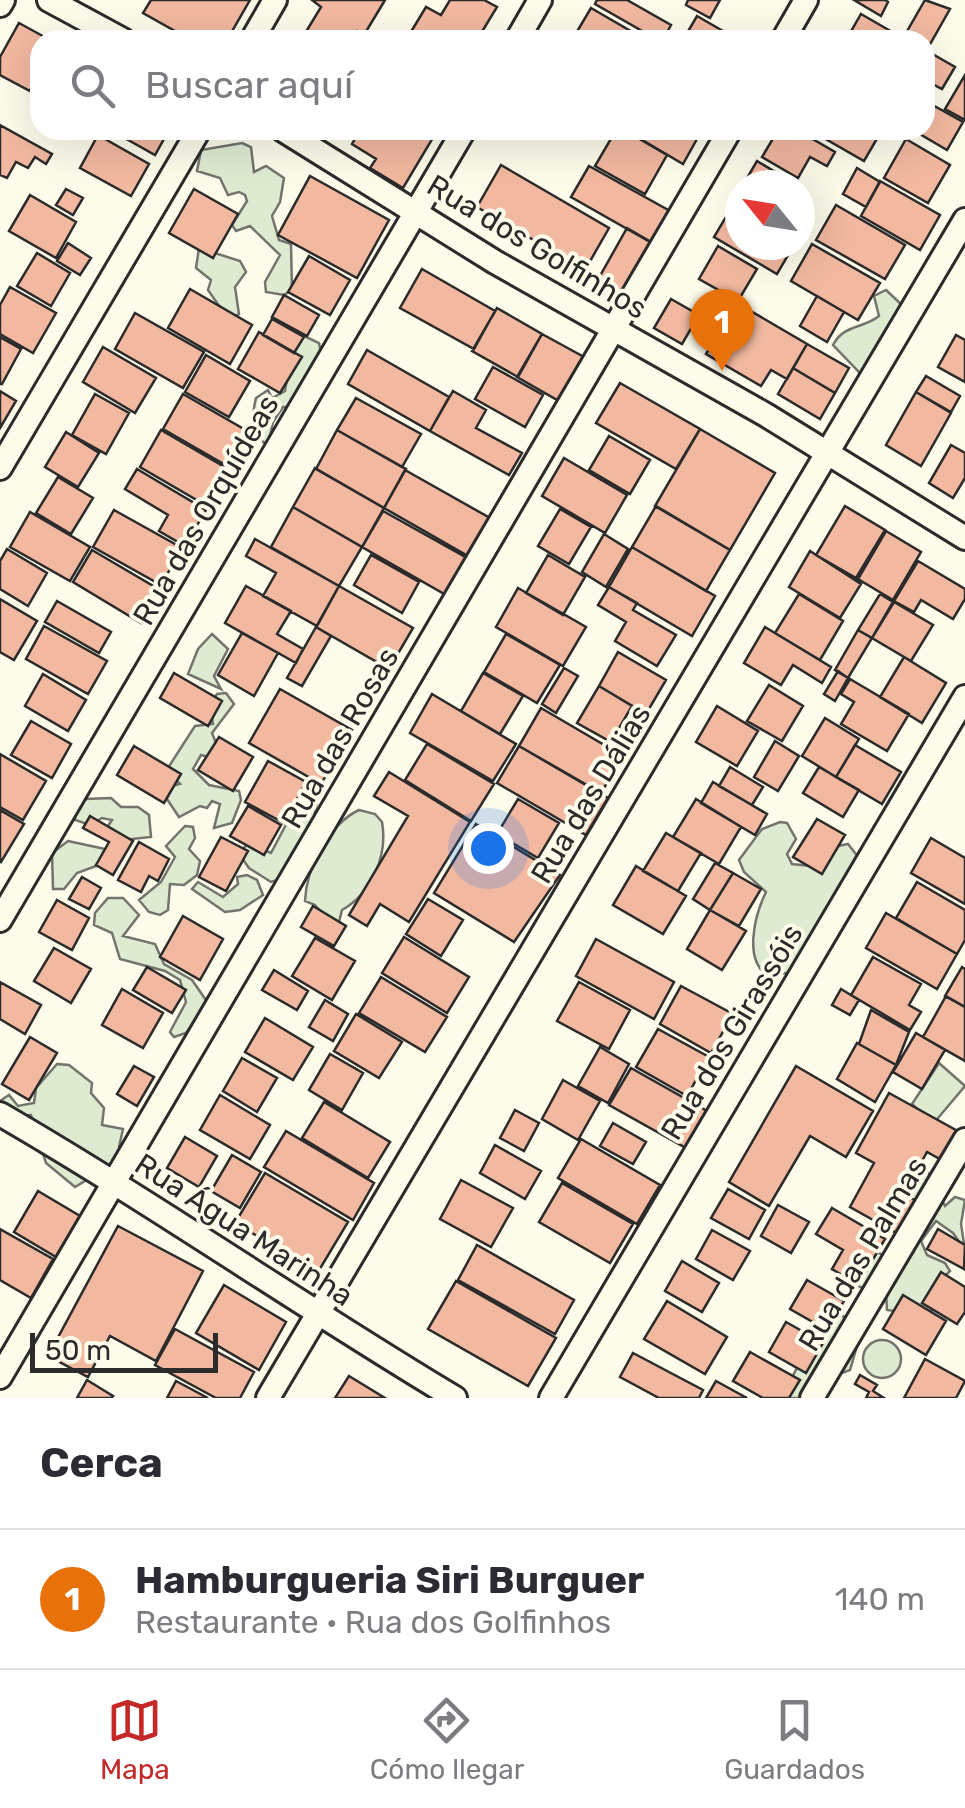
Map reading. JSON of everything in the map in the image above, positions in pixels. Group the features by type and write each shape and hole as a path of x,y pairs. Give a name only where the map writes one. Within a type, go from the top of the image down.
{"street":[{"path":"49,0 104,30"},
{"path":"258,30 275,0"},
{"path":"522,30 540,0"},
{"path":"789,30 806,0"},
{"path":"0,468 193,140"},
{"name":"Rua dos Golfinhos","path":"300,140 496,262 965,538"},
{"name":"Rua das Orquídeas","path":"0,920 458,140"},
{"name":"Rua das Rosas","path":"0,1377 724,140"},
{"name":"Rua das Dálias","path":"268,1398 965,220"},
{"name":"Rua dos Girassóis","path":"551,1398 965,697"},
{"name":"Rua Água Marinha","path":"0,1114 115,1181 316,1316 454,1398"},
{"name":"Rua das Palmas","path":"812,1398 965,1140"}],"green space":[{"path":"242,143 251,147 254,172 266,166 284,178 280,202 272,216 279,240 291,244 292,290 284,295 266,292 265,282 280,255 250,226 236,231 232,225 247,201 245,195 228,195 220,178 197,171 201,150"},
{"path":"199,248 240,261 246,272 235,287 239,314 229,320 208,290 211,280 196,268"},
{"path":"886,290 903,306 865,373 859,372 833,345 843,333 879,316 874,296"},
{"path":"302,335 319,343 322,358 292,407 283,407 273,422 268,446 253,425 256,398 268,390 272,398 285,391 294,337"},
{"path":"212,634 228,649 214,676 221,689 188,674 198,649"},
{"path":"226,693 234,704 212,733 218,748 213,758 201,755 193,769 209,785 239,791 241,800 232,823 214,828 220,804 212,801 207,808 200,806 179,817 165,796 165,788 180,784 166,771 195,726 213,724 210,705 217,694"},
{"path":"310,792 317,797 309,830 280,879 271,882 249,868 239,854 248,843 271,853 297,804"},
{"path":"111,798 121,807 138,807 149,815 151,837 123,840 106,829 112,820 102,818 90,825 75,820 76,809 85,799"},
{"path":"359,810 375,814 382,822 380,860 362,894 342,910 337,930 315,905 305,901 306,888 329,837"},
{"path":"787,823 796,839 787,854 792,864 810,866 829,848 848,844 859,858 790,972 770,977 756,961 753,938 766,892 744,872 739,860 762,829"},
{"path":"185,826 193,827 195,838 189,849 200,861 197,875 184,885 170,884 168,910 160,915 149,912 139,900 161,882 175,857 166,846"},
{"path":"68,841 105,849 104,863 77,873 64,889 53,889 52,853"},
{"path":"247,875 257,880 263,895 240,910 225,912 192,889 198,882 223,897 238,884 237,877"},
{"path":"108,898 123,898 139,915 123,936 155,944 164,964 192,980 208,1003 186,1033 174,1037 170,1032 186,1002 180,980 165,971 120,959 112,933 94,925 95,913"},
{"path":"939,1063 965,1086 933,1124 912,1104"},
{"path":"57,1064 69,1065 92,1083 91,1093 104,1108 102,1125 123,1129 119,1147 132,1171 95,1175 75,1187 46,1163 31,1115 18,1116 0,1101 9,1095 18,1106 34,1103 36,1088"},
{"path":"921,1159 945,1206 955,1197 965,1200 961,1224 965,1250 953,1233 936,1221 921,1241 927,1255 945,1263 950,1271 939,1282 930,1316 887,1310 886,1292 851,1285 847,1266 874,1250 901,1266 913,1253 889,1222"},
{"path":"829,1315 849,1317 862,1329 850,1370 839,1374 815,1398 781,1398 797,1368 810,1358 812,1327"},
{"path":"882,1340 895,1346 901,1359 895,1372 882,1378 869,1372 863,1359 869,1346"}],"building":[{"path":"151,0 250,0 233,30 173,30 143,13"},
{"path":"312,0 385,0 367,30 307,30 321,7"},
{"path":"450,0 484,0 497,7 483,30 412,30 426,7 441,15"},
{"path":"597,0 627,0 671,25 668,30 640,30 595,4"},
{"path":"688,0 720,0 710,18 686,5"},
{"path":"854,0 885,0 888,2 881,16"},
{"path":"925,0 950,9 935,35 935,30 908,30"},
{"path":"591,8 629,30 578,30"},
{"path":"861,14 889,30 852,30"},
{"path":"697,16 721,30 689,30"},
{"path":"19,23 32,30 30,91 0,75 0,57"},
{"path":"935,55 955,67 942,89 935,85"},
{"path":"965,75 965,120 945,109"},
{"path":"935,106 963,122 947,150 930,140 935,140"},
{"path":"0,125 52,154 46,164 35,157 28,168 16,162 7,178 0,175"},
{"path":"95,140 107,140 149,164 131,196 80,168"},
{"path":"128,140 163,140 155,155"},
{"path":"354,140 432,140 403,188 370,168 376,159 352,144"},
{"path":"610,140 641,140 667,155 645,194 595,166"},
{"path":"645,140 696,140 683,164"},
{"path":"772,140 814,140 835,152 827,166 810,157 803,170 784,170 762,157"},
{"path":"827,140 876,140 864,161"},
{"path":"905,140 950,165 928,203 884,178"},
{"path":"757,161 772,170 752,170"},
{"path":"501,165 609,228 585,270 477,207"},
{"path":"589,166 670,211 652,243 571,197"},
{"path":"857,168 880,182 866,207 843,194"},
{"path":"310,176 389,220 357,278 278,235"},
{"path":"880,181 940,215 920,250 861,216"},
{"path":"66,189 83,198 73,215 56,205"},
{"path":"194,189 238,214 213,258 169,233"},
{"path":"30,195 76,222 56,258 9,231"},
{"path":"836,205 905,245 885,279 816,240"},
{"path":"725,218 725,243 714,237"},
{"path":"627,228 651,242 621,297 596,283"},
{"path":"68,243 91,258 80,275 57,261"},
{"path":"718,246 725,250 725,260 742,260 757,269 738,301 699,279"},
{"path":"815,246 880,283 858,320 791,281 803,260 815,260"},
{"path":"37,253 70,273 51,306 17,286"},
{"path":"309,256 350,280 330,315 288,292"},
{"path":"753,260 785,260 777,274"},
{"path":"422,269 495,311 474,349 400,308"},
{"path":"10,287 56,313 33,353 0,334 0,305"},
{"path":"190,289 252,325 230,364 168,328"},
{"path":"284,295 319,315 307,336 272,317"},
{"path":"817,296 844,312 827,342 800,326"},
{"path":"671,299 699,315 682,344 654,328"},
{"path":"497,308 542,334 518,377 472,351"},
{"path":"749,310 807,344 787,379 771,370 761,386 706,354 720,330 733,338"},
{"path":"135,313 204,352 183,388 115,349"},
{"path":"272,319 304,337 294,353 263,335"},
{"path":"259,332 302,357 280,393 238,369"},
{"path":"542,334 584,357 559,401 517,377"},
{"path":"956,335 965,340 965,382 938,367"},
{"path":"0,337 21,349 2,384 0,384"},
{"path":"807,344 849,368 835,393 793,368"},
{"path":"103,347 156,378 135,413 83,382"},
{"path":"367,350 449,397 430,431 348,384"},
{"path":"206,355 250,381 229,417 185,392"},
{"path":"493,367 543,395 525,427 475,399"},
{"path":"793,368 835,393 820,419 778,394"},
{"path":"926,376 960,396 951,412 916,392"},
{"path":"620,383 700,429 676,469 596,423"},
{"path":"0,391 16,401 0,428"},
{"path":"453,391 486,410 476,428 522,453 509,475 430,431"},
{"path":"916,392 951,413 921,466 886,445"},
{"path":"95,394 129,413 106,454 72,435"},
{"path":"183,394 249,432 229,467 163,429"},
{"path":"356,398 421,434 402,467 337,430"},
{"path":"700,429 775,473 730,550 655,506"},
{"path":"161,430 228,469 207,506 140,467"},
{"path":"337,430 406,469 384,508 316,469"},
{"path":"66,432 99,453 78,487 45,467"},
{"path":"609,436 650,460 630,494 589,470"},
{"path":"951,445 965,453 965,478 953,498 929,483"},
{"path":"564,458 627,495 605,533 542,496"},
{"path":"315,468 384,508 362,547 293,507"},
{"path":"137,469 206,510 185,546 159,531 168,515 125,489"},
{"path":"405,470 490,518 468,556 384,508"},
{"path":"58,477 93,498 71,534 36,513"},
{"path":"656,506 730,550 706,591 632,547"},
{"path":"845,506 885,530 856,578 816,555"},
{"path":"293,507 362,547 339,586 271,547"},
{"path":"560,509 591,527 569,564 538,546"},
{"path":"114,510 182,548 161,585 93,547"},
{"path":"383,511 467,558 446,595 362,547"},
{"path":"30,512 90,547 70,581 10,547"},
{"path":"886,531 921,552 893,600 858,579"},
{"path":"604,534 628,549 606,587 582,572"},
{"path":"255,539 339,586 317,626 263,596 276,573 246,556"},
{"path":"632,547 715,596 692,636 609,587"},
{"path":"7,549 47,573 28,606 0,589 0,561"},
{"path":"92,550 160,590 141,623 73,582"},
{"path":"810,551 861,584 840,618 789,587"},
{"path":"371,555 419,582 402,613 354,585"},
{"path":"548,555 585,577 563,615 526,593"},
{"path":"918,561 965,589 965,599 953,619 921,600 914,612 894,601"},
{"path":"246,586 291,611 277,634 303,649 296,663 225,623"},
{"path":"339,586 413,628 389,669 316,627"},
{"path":"609,587 637,603 633,610 676,635 657,666 615,641 626,622 598,605"},
{"path":"518,588 586,627 563,666 496,627"},
{"path":"799,594 843,621 820,660 775,633"},
{"path":"880,594 893,602 872,638 858,630"},
{"path":"0,599 37,621 14,660 0,652"},
{"path":"57,601 111,632 99,653 45,622"},
{"path":"894,602 933,625 911,661 872,638"},
{"path":"44,626 107,661 88,694 26,659"},
{"path":"316,627 331,636 302,686 287,678"},
{"path":"765,627 831,667 822,683 793,665 781,685 744,663"},
{"path":"858,630 872,638 848,678 835,670"},
{"path":"242,633 278,653 254,696 218,675"},
{"path":"506,634 560,665 537,703 484,672"},
{"path":"618,652 666,680 646,714 599,686"},
{"path":"904,657 946,683 922,723 880,697"},
{"path":"564,668 578,676 556,713 542,704"},
{"path":"838,671 848,678 835,701 824,694"},
{"path":"174,673 222,701 208,726 160,698"},
{"path":"483,673 523,696 500,734 461,711"},
{"path":"43,674 86,700 68,731 25,706"},
{"path":"850,679 909,714 887,751 841,724 854,702 841,694"},
{"path":"769,685 803,706 782,741 747,721"},
{"path":"599,686 632,706 611,742 577,723"},
{"path":"280,689 352,730 321,784 249,743"},
{"path":"432,694 516,744 493,781 410,733"},
{"path":"717,706 758,731 737,766 696,742"},
{"path":"541,708 623,756 601,793 519,746"},
{"path":"825,718 859,739 836,777 802,756"},
{"path":"31,721 71,744 52,778 11,755"},
{"path":"219,737 253,757 233,791 198,770"},
{"path":"775,741 799,756 778,791 754,777"},
{"path":"427,744 494,784 471,821 405,780"},
{"path":"855,745 901,772 882,804 836,777"},
{"path":"134,746 181,774 164,803 117,775"},
{"path":"519,746 608,798 586,835 497,783"},
{"path":"0,754 46,781 23,820 0,807"},
{"path":"268,761 306,782 284,823 245,802"},
{"path":"730,767 763,787 752,805 719,786"},
{"path":"819,767 859,790 843,817 803,793"},
{"path":"389,772 470,822 409,922 380,904 367,926 349,915 408,816 374,796"},
{"path":"713,782 767,814 755,835 701,803"},
{"path":"518,799 559,823 538,858 497,834"},
{"path":"696,799 741,827 719,864 673,837"},
{"path":"248,806 281,825 264,855 230,836"},
{"path":"0,810 24,824 1,862 0,861"},
{"path":"90,816 133,841 113,875 96,865 109,842 83,828"},
{"path":"817,819 845,835 822,874 793,857"},
{"path":"476,824 560,875 514,942 434,893"},
{"path":"666,833 701,853 678,891 643,871"},
{"path":"221,837 248,851 226,891 199,877"},
{"path":"931,838 965,858 965,904 911,873"},
{"path":"139,842 169,859 158,881 149,876 141,892 118,880"},
{"path":"715,863 733,873 710,910 693,899"},
{"path":"636,866 686,896 663,934 613,905"},
{"path":"733,873 761,889 739,926 710,910"},
{"path":"82,877 101,888 89,909 69,899"},
{"path":"917,882 965,910 965,940 957,954 896,918"},
{"path":"428,899 463,920 441,956 406,934"},
{"path":"57,900 89,918 72,950 39,932"},
{"path":"313,906 346,926 334,946 301,927"},
{"path":"710,910 746,931 722,970 687,949"},
{"path":"886,913 957,954 937,989 866,948"},
{"path":"183,916 223,939 200,980 160,957"},
{"path":"404,937 469,977 447,1013 382,973"},
{"path":"315,938 355,961 332,1000 292,976"},
{"path":"596,939 674,982 654,1019 576,976"},
{"path":"54,948 91,969 71,1003 34,981"},
{"path":"873,957 921,984 909,1005 921,1012 910,1030 851,995"},
{"path":"147,967 186,990 172,1013 133,990"},
{"path":"962,967 965,969 965,1007 945,996"},
{"path":"274,970 308,991 297,1010 262,990"},
{"path":"381,977 447,1017 425,1052 359,1013"},
{"path":"0,982 41,1005 25,1034 0,1019"},
{"path":"579,982 630,1010 609,1049 557,1021"},
{"path":"681,986 733,1014 711,1053 660,1024"},
{"path":"122,989 163,1013 143,1048 102,1025"},
{"path":"841,989 859,1000 850,1015 832,1005"},
{"path":"946,996 965,1007 965,1061 923,1037"},
{"path":"325,1000 348,1014 333,1041 309,1027"},
{"path":"871,1010 909,1032 896,1065 859,1044"},
{"path":"356,1014 402,1042 379,1078 334,1051"},
{"path":"265,1018 313,1047 293,1080 245,1052"},
{"path":"658,1029 709,1057 687,1096 636,1067"},
{"path":"916,1033 945,1050 922,1089 893,1072"},
{"path":"30,1037 57,1053 29,1100 2,1084"},
{"path":"857,1043 896,1065 875,1102 837,1079"},
{"path":"600,1047 629,1064 608,1103 578,1086"},
{"path":"330,1054 363,1073 342,1110 309,1090"},
{"path":"242,1058 277,1078 257,1112 223,1091"},
{"path":"134,1066 154,1077 137,1106 117,1094"},
{"path":"796,1066 873,1111 846,1157 810,1136 769,1206 729,1182"},
{"path":"631,1068 707,1111 686,1148 609,1105"},
{"path":"563,1080 600,1101 578,1140 542,1119"},
{"path":"889,1093 963,1134 947,1163 927,1152 904,1194 918,1202 900,1235 850,1207 874,1163 856,1153"},
{"path":"220,1095 270,1125 250,1159 200,1130"},
{"path":"324,1102 390,1142 368,1178 302,1138"},
{"path":"515,1110 539,1123 524,1151 500,1138"},
{"path":"613,1123 646,1142 633,1164 600,1146"},
{"path":"286,1131 374,1183 353,1220 264,1167"},
{"path":"185,1137 217,1156 199,1187 167,1168"},
{"path":"581,1139 660,1185 637,1224 558,1178"},
{"path":"495,1145 541,1171 525,1199 480,1173"},
{"path":"232,1155 261,1172 240,1208 211,1191"},
{"path":"265,1173 348,1222 318,1272 235,1223"},
{"path":"461,1180 513,1208 491,1247 440,1219"},
{"path":"562,1183 633,1224 610,1263 539,1222"},
{"path":"728,1189 765,1210 749,1239 711,1218"},
{"path":"38,1191 80,1216 56,1257 14,1232"},
{"path":"778,1205 809,1222 791,1253 761,1236"},
{"path":"832,1208 885,1239 858,1285 832,1269 843,1250 816,1234"},
{"path":"118,1226 203,1271 156,1361 110,1336 88,1377 48,1356"},
{"path":"0,1229 53,1259 31,1298 0,1280"},
{"path":"938,1229 965,1245 964,1269 927,1249"},
{"path":"712,1230 750,1251 733,1280 696,1259"},
{"path":"477,1245 574,1300 555,1334 458,1280"},
{"path":"682,1261 719,1283 702,1312 665,1291"},
{"path":"941,1272 965,1287 965,1312 957,1324 922,1303"},
{"path":"807,1280 844,1301 827,1330 790,1309"},
{"path":"456,1281 556,1338 528,1386 428,1329"},
{"path":"224,1285 286,1322 259,1370 196,1333"},
{"path":"903,1295 946,1321 926,1355 883,1329"},
{"path":"667,1301 727,1337 705,1374 644,1339"},
{"path":"786,1322 823,1343 806,1373 769,1352"},
{"path":"175,1329 254,1372 240,1398 216,1398 155,1365"},
{"path":"750,1352 800,1380 789,1398 763,1398 733,1381"},
{"path":"633,1353 703,1390 699,1398 659,1398 620,1377"},
{"path":"925,1359 965,1381 956,1398 904,1398"},
{"path":"860,1375 877,1385 873,1391 884,1398 866,1398 869,1392 855,1384"},
{"path":"349,1376 385,1398 335,1398"},
{"path":"87,1380 113,1396 77,1398"},
{"path":"176,1381 208,1398 167,1398"},
{"path":"716,1381 747,1398 706,1398"}],"place":[{"name":"Hamburgueria Siri Burguer","path":"722,371"}]}
